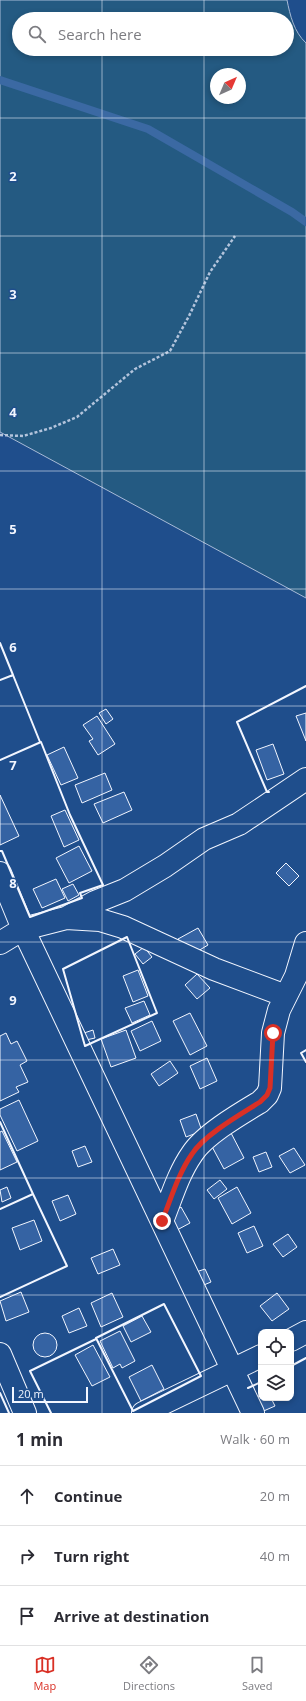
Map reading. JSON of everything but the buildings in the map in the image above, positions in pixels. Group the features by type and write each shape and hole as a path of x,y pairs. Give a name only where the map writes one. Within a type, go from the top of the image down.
{"street":[{"path":"0,943 23,929 66,918 95,902 125,890 165,866 204,838 239,824 306,779"},
{"path":"0,873 23,929 253,1413"},
{"path":"66,918 100,920 123,927 214,969 286,996"},
{"path":"162,1221 183,1170 192,1153 203,1142 260,1102 267,1095 270,1088 273,1033 279,1010 296,976 306,943"},
{"path":"294,1338 306,1332"},
{"path":"0,1354 25,1413"},
{"path":"143,1413 258,1358"}],"path":[{"path":"0,435 24,436 51,428 77,417 135,369 170,351 210,272 235,236"}],"shaded area":[{"path":"0,0 287,0 290,12 12,12 12,56 294,56 294,24 298,34 306,43 306,598 0,432"}],"waterway":[{"path":"0,80 148,129 292,212 306,222"}],"wall":[{"path":"0,643 13,675 11,676"},
{"path":"0,680 13,675 40,742"},
{"path":"269,792 267,792 237,722 306,686"},
{"path":"0,760 41,742 70,815 103,885 80,893 82,898 30,917 2,851 0,851"},
{"path":"127,937 157,1013 85,1046 63,969 127,937"},
{"path":"306,1050 301,1053 306,1062"},
{"path":"0,1122 33,1194"},
{"path":"0,1209 33,1194 67,1266 0,1297"},
{"path":"164,1304 201,1376 133,1411 96,1338 164,1304"},
{"path":"51,1413 30,1371 96,1339"},
{"path":"293,1365 306,1358"},
{"path":"248,1388 258,1383"},
{"path":"0,1393 9,1413"}],"route":[{"path":"162,1221 183,1170 192,1153 203,1142 260,1102 267,1095 270,1088 272,1073 273,1033"}]}
